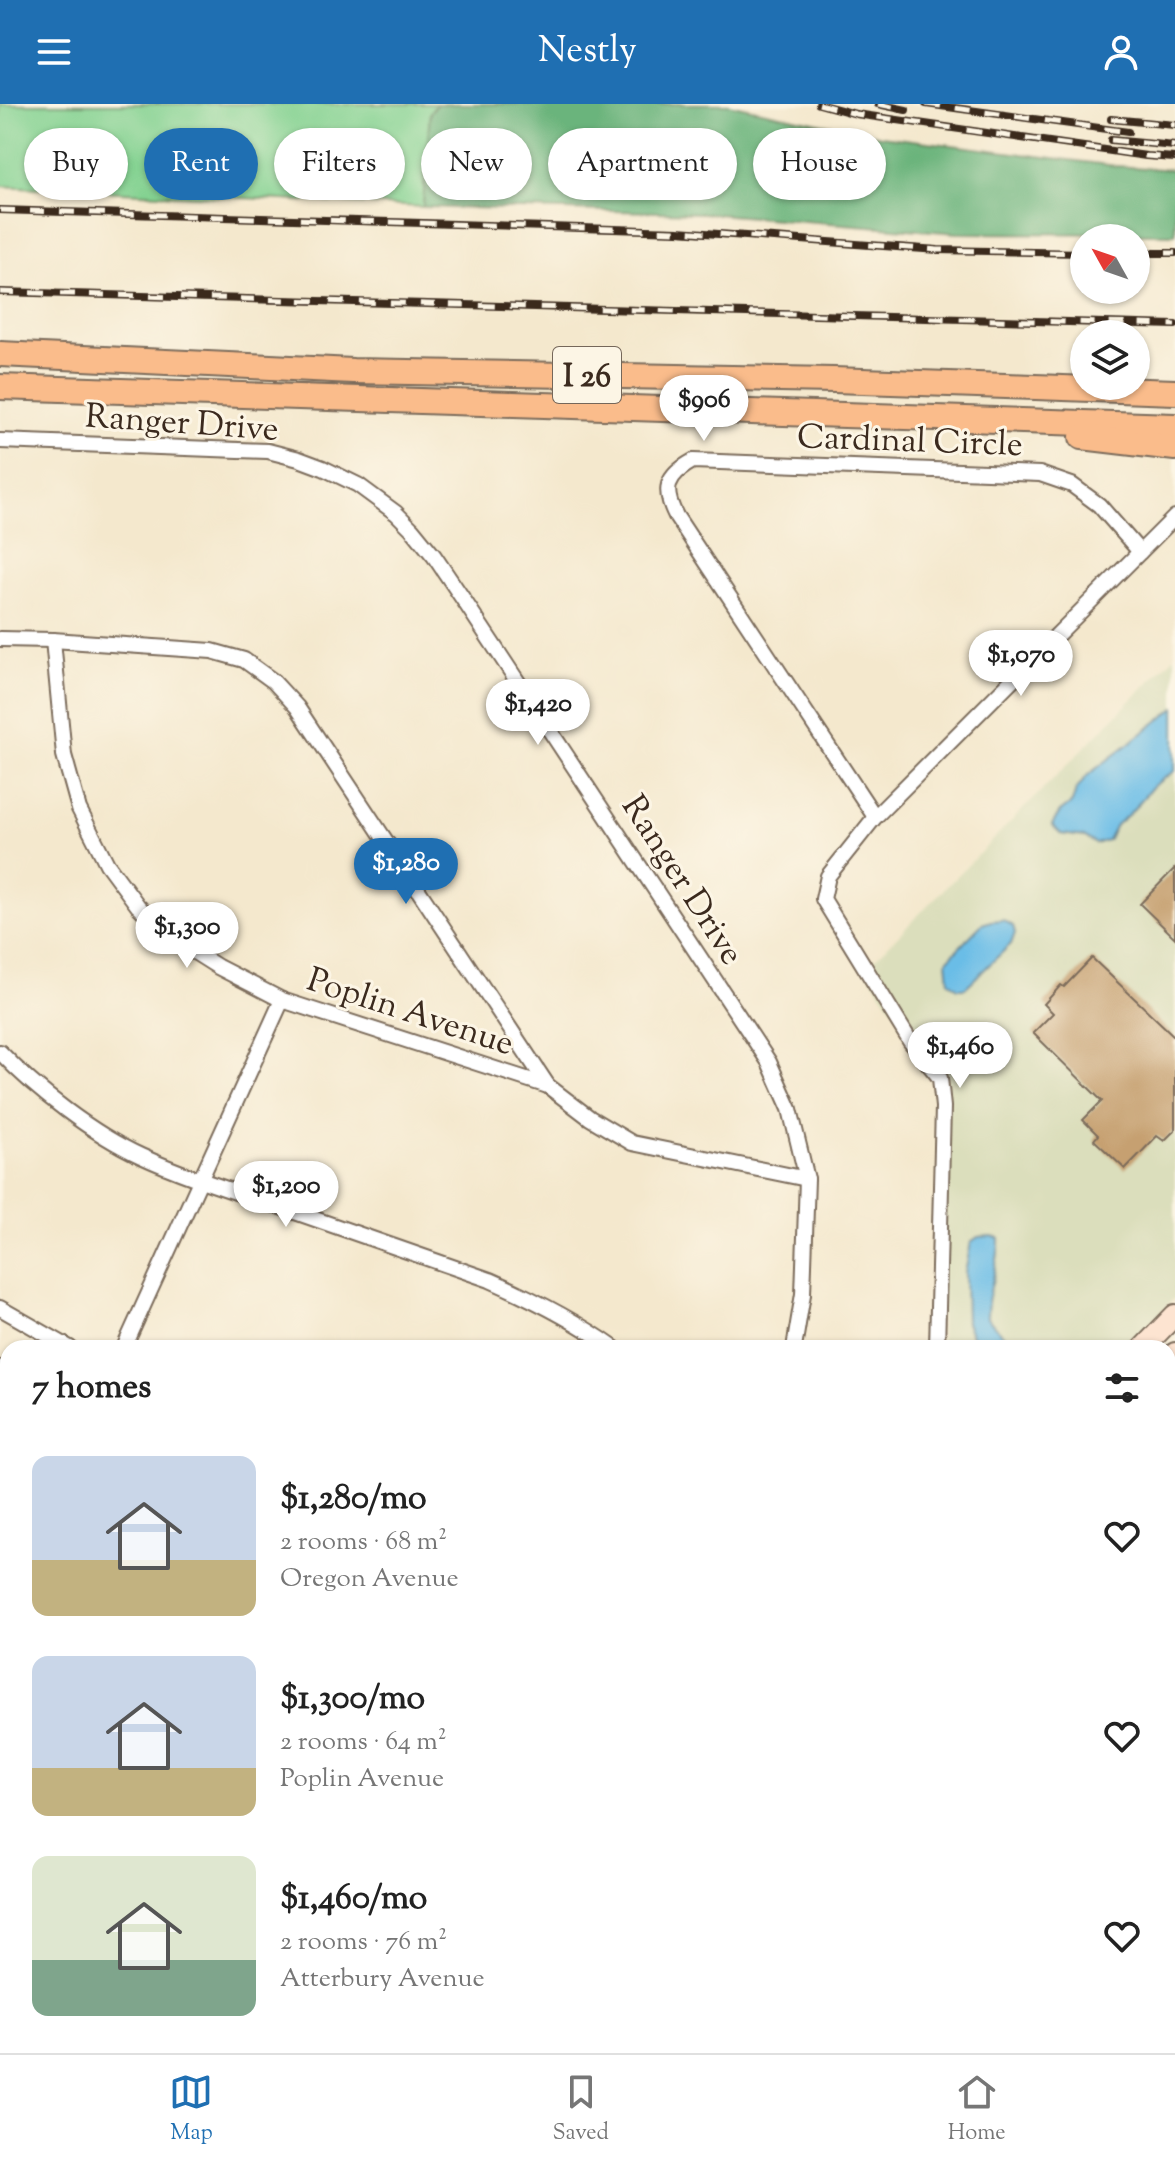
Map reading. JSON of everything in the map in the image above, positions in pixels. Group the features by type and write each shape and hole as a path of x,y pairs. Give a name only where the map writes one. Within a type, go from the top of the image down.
{"highway":[{"name":"I 26","path":"0,354 353,371 1167,390"},
{"name":"I 26","path":"0,387 1175,426"},
{"path":"885,417 1175,448"}],"main road":[{"path":"1151,1340 1175,1315"}],"street":[{"name":"Ranger Drive","path":"0,441 268,451 323,468 358,485 412,529 434,556 769,1062 790,1109 807,1179 803,1294 795,1340"},
{"name":"Cardinal Circle","path":"875,817 676,516 667,499 669,481 679,469 693,461 1040,474 1072,485 1099,505 1140,552"},
{"path":"937,1340 943,1107 940,1078 910,1041 823,899 828,876 875,817 1175,517"},
{"path":"0,639 212,651 244,660 273,681 297,707 548,1086 590,1118 632,1143 807,1179"},
{"name":"Poplin Avenue","path":"53,640 64,755 79,809 107,864 138,906 169,936 218,967 282,1000 548,1086"},
{"path":"128,1340 282,1000"},
{"path":"0,1052 76,1116 139,1155 202,1180 490,1280 563,1316 601,1340"},
{"path":"0,1308 56,1340"}],"shaded area":[{"path":"1175,656 1175,1297 1134,1340 941,1340 940,1078 865,969"}],"green space":[{"path":"0,104 437,104 430,112 429,128 421,128 423,207 282,200 405,200 405,128 274,128 274,200 258,199 258,128 144,128 144,193 128,192 128,128 24,128 24,187 0,186"},
{"path":"437,104 728,104 843,128 753,128 753,200 886,200 886,137 1116,166 1175,170 1175,234 1150,234 1150,224 1070,224 1070,234 958,233 702,213 423,207 424,200 532,200 532,128 429,128 430,112"}],"water":[{"path":"1175,708 1175,771 1153,786 1116,825 1108,840 1096,844 1085,837 1061,834 1052,825 1060,812 1072,803 1076,790 1088,775"},
{"path":"1003,920 1013,926 1015,933 1011,944 965,988 958,988 949,981 947,960 982,924"},
{"path":"978,1237 999,1238 987,1318 1008,1340 974,1340 966,1323 965,1273 971,1242"}],"building":[{"path":"1175,868 1175,938 1140,904"},
{"path":"1092,958 1175,1037 1175,1130 1164,1141 1157,1136 1125,1169 1094,1140 1098,1135 1083,1120 1102,1101 1033,1033 1053,1013 1044,1004"}],"railway":[{"path":"819,104 856,114 1175,158"},
{"path":"878,104 906,110"},
{"path":"926,104 1128,132"},
{"path":"1111,119 1175,125"},
{"path":"1111,140 1175,146"},
{"path":"0,210 678,231 938,250 1070,253"},
{"path":"1150,253 1175,253"},
{"path":"0,292 1175,325"}]}
